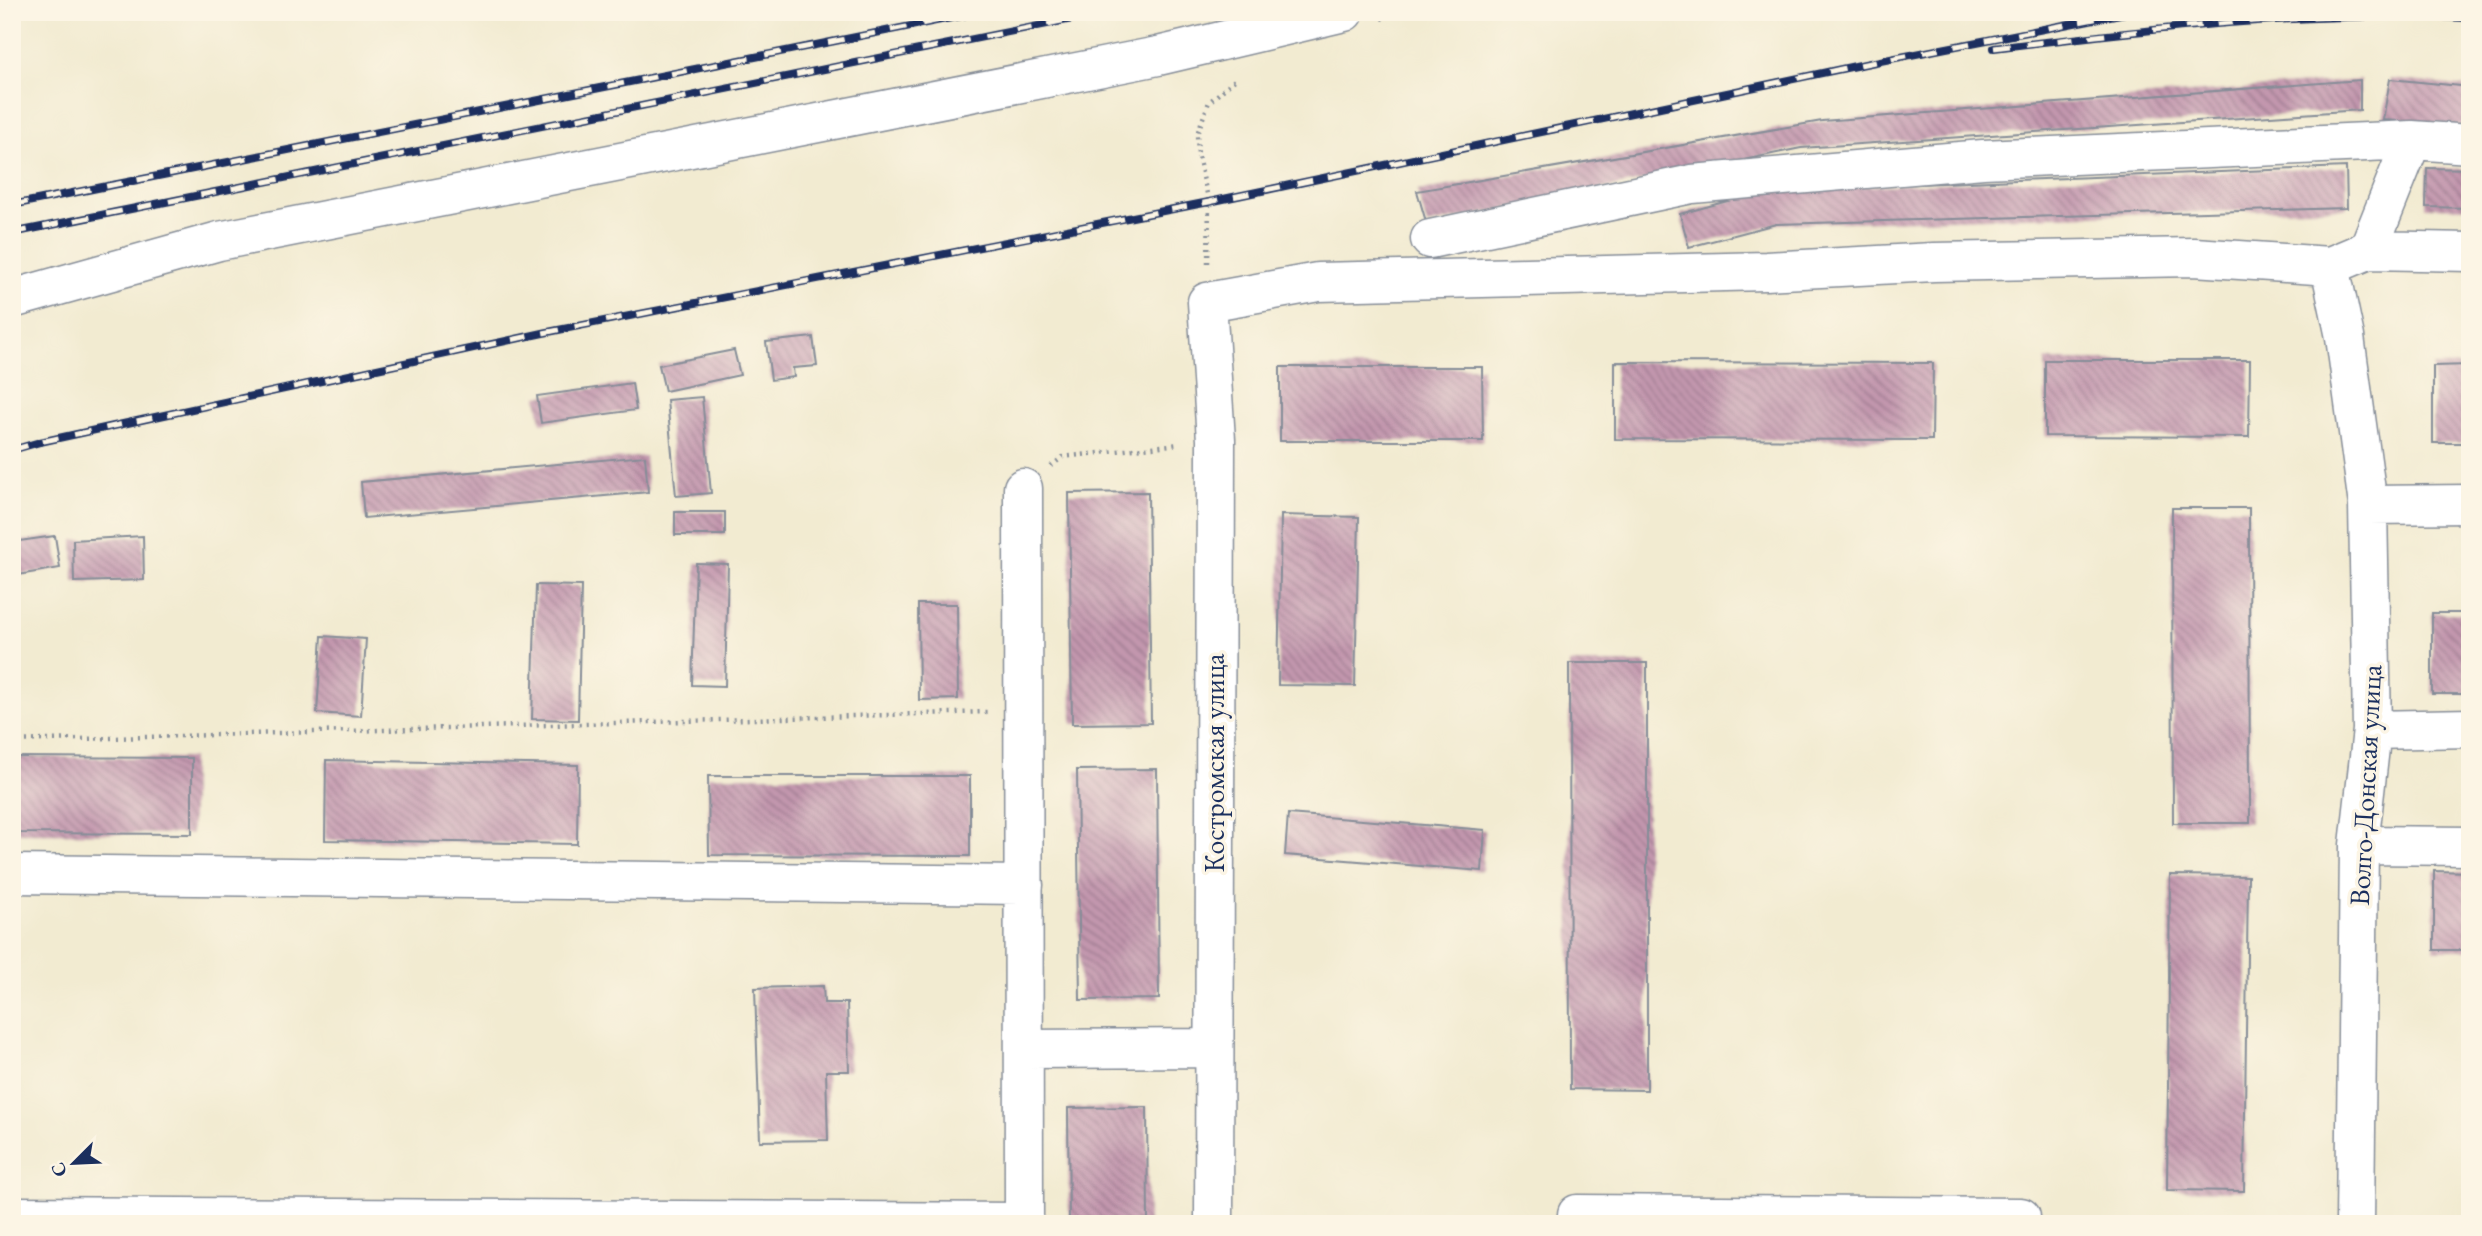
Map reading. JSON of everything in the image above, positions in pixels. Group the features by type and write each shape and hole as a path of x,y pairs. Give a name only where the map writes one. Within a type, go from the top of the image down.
{"street":[{"path":"12,299 219,241 1358,17"},
{"path":"2368,250 2412,140"},
{"path":"1430,240 1692,184 1983,159 2412,140 2470,144"},
{"path":"1207,302 1318,282 1752,271 1934,261 2194,257 2330,266 2368,250 2470,252"},
{"name":"Волго-Донская улица","path":"2330,266 2345,337 2368,505 2372,730 2359,845 2355,1224"},
{"name":"Костромская улица","path":"1207,302 1216,440 1214,1224"},
{"path":"12,1216 1024,1222 1023,488"},
{"path":"2368,505 2470,504"},
{"path":"2372,730 2470,729"},
{"path":"2359,845 2470,846"},
{"path":"12,874 1024,885"},
{"path":"1024,1049 1213,1048"},
{"path":"1577,1224 1577,1214 1591,1214 2021,1217 2021,1224"}],"path":[{"path":"1358,17 1397,12"},
{"path":"1207,302 1209,202 1198,156 1197,134 1209,102 1238,78"},
{"path":"1023,488 1063,457 1216,440"},
{"path":"12,741 1023,711"}],"building":[{"path":"2390,79 2470,87 2470,126 2383,120"},
{"path":"2360,80 2360,110 1801,148 1427,225 1417,191 1822,121"},
{"path":"2346,167 2347,208 1776,224 1689,247 1680,214 1768,190"},
{"path":"2427,168 2470,169 2470,208 2426,207"},
{"path":"813,337 817,366 793,368 794,377 771,380 766,342"},
{"path":"734,350 740,375 665,391 659,365"},
{"path":"2045,360 2250,360 2249,437 2045,436"},
{"path":"1615,362 1933,363 1932,440 1615,439"},
{"path":"2470,365 2470,443 2433,443 2433,366"},
{"path":"1280,367 1482,367 1483,441 1280,441"},
{"path":"632,383 636,410 541,423 537,396"},
{"path":"702,397 711,493 676,496 667,400"},
{"path":"645,456 648,492 364,518 361,482"},
{"path":"1148,492 1151,723 1072,724 1069,493"},
{"path":"2172,508 2249,508 2250,823 2173,823"},
{"path":"675,512 725,512 725,535 675,535"},
{"path":"1281,515 1359,517 1355,686 1278,685"},
{"path":"55,536 60,568 12,576 12,542"},
{"path":"143,536 144,580 74,582 73,540"},
{"path":"696,563 728,564 725,686 692,685"},
{"path":"536,585 581,586 578,720 532,719"},
{"path":"918,604 957,604 958,699 919,700"},
{"path":"2432,613 2470,613 2470,694 2432,694"},
{"path":"322,636 366,639 361,716 317,713"},
{"path":"1569,663 1647,663 1647,1090 1570,1089"},
{"path":"12,757 192,758 192,834 12,833"},
{"path":"326,760 578,765 577,844 325,840"},
{"path":"1157,769 1159,999 1080,1000 1077,770"},
{"path":"708,776 970,776 970,856 709,855"},
{"path":"1288,814 1485,830 1482,871 1285,855"},
{"path":"2434,871 2470,872 2470,950 2434,950"},
{"path":"2170,875 2248,876 2244,1191 2167,1190"},
{"path":"823,986 824,1003 847,1003 849,1071 826,1071 828,1140 760,1141 755,988"},
{"path":"1147,1107 1148,1224 1069,1224 1068,1108"}],"railway":[{"path":"12,205 981,12"},
{"path":"12,233 1107,12"},
{"path":"12,450 543,333 1209,202 1865,64 2130,12"},
{"path":"1994,48 2172,28 2291,19 2410,16 2470,18"}]}
